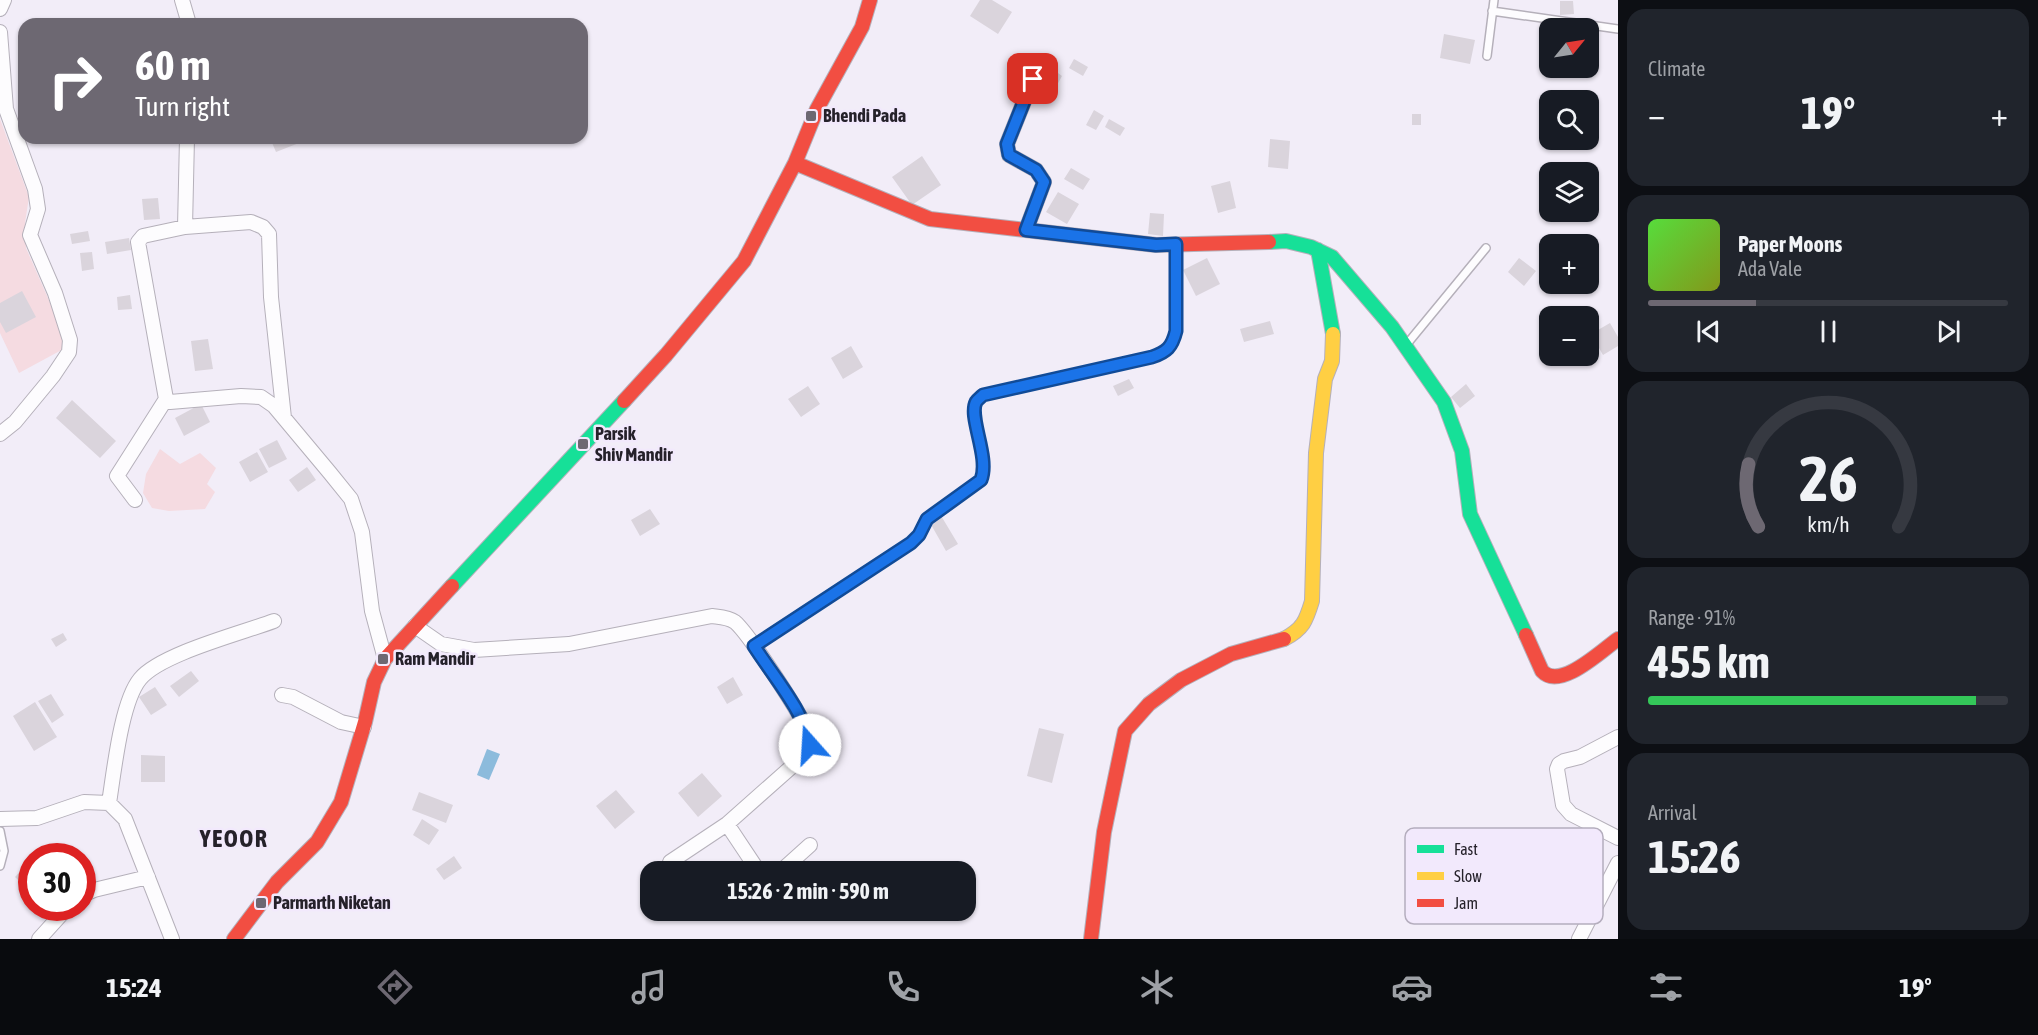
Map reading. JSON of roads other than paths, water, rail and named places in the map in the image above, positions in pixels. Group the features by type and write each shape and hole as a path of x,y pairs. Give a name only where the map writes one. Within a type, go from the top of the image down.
{"street":[{"path":"0,9 4,0"},
{"path":"182,0 187,18"},
{"path":"234,939 277,882 317,842 341,802 364,727 374,682 385,659 666,355 744,261 795,163 818,109 862,27 870,0"},
{"path":"0,32 6,109 18,142"},
{"path":"1026,230 1044,182 1036,170 1009,155 1007,144 1033,79"},
{"path":"0,434 15,422 53,376 69,352 70,340 55,293 30,235 38,209 35,189 19,144"},
{"path":"185,227 188,144"},
{"path":"795,163 930,219 1156,245 1286,241 1318,250 1332,257 1392,327 1444,402 1462,451 1470,514 1542,671 1554,678 1566,676 1618,639"},
{"path":"135,500 117,476 166,399 138,242 143,236 185,227 251,222 263,227 269,234 271,297 284,418"},
{"path":"1091,939 1104,832 1125,731 1149,704 1181,680 1231,654 1283,640 1297,632 1307,619 1312,602 1316,453 1325,379 1332,361 1334,338 1318,250"},
{"path":"166,399 170,402 242,396 261,397 274,406 351,499 363,532 372,610 385,659"},
{"path":"415,626 441,644 474,650 569,644 712,616 725,617 734,622 754,646 803,720 809,734 810,745 806,754 727,824 672,861"},
{"path":"108,803 128,702 141,678 169,658 274,621"},
{"path":"282,695 293,697 341,722 364,727"},
{"path":"1598,828 1565,809 1557,769 1564,760 1580,756 1618,737"},
{"path":"0,819 37,818 84,802 108,803 125,819 172,939"},
{"path":"727,824 752,861"},
{"path":"1603,830 1618,838"},
{"path":"792,861 810,845"},
{"path":"1603,892 1618,863"},
{"path":"96,890 148,878"},
{"path":"39,939 55,921"},
{"path":"1579,939 1587,924"}],"lane":[{"path":"1486,56 1494,0"},
{"path":"1492,11 1618,29"},
{"path":"754,646 911,543 919,535 927,519 981,480 984,464 975,411 976,402 983,395 1164,353 1172,345 1176,331 1176,244"},
{"path":"1405,346 1485,248"},
{"path":"0,831 4,851 0,866"}],"water":[{"path":"487,749 500,754 489,780 477,775"}],"place":[{"name":"Bhendi Pada","path":"811,116"},
{"name":"Parsik Shiv Mandir","path":"583,444"},
{"name":"Ram Mandir","path":"383,659"},
{"name":"Parmarth Niketan","path":"261,903"}],"district":[{"name":"YEOOR","path":"234,839"}]}
